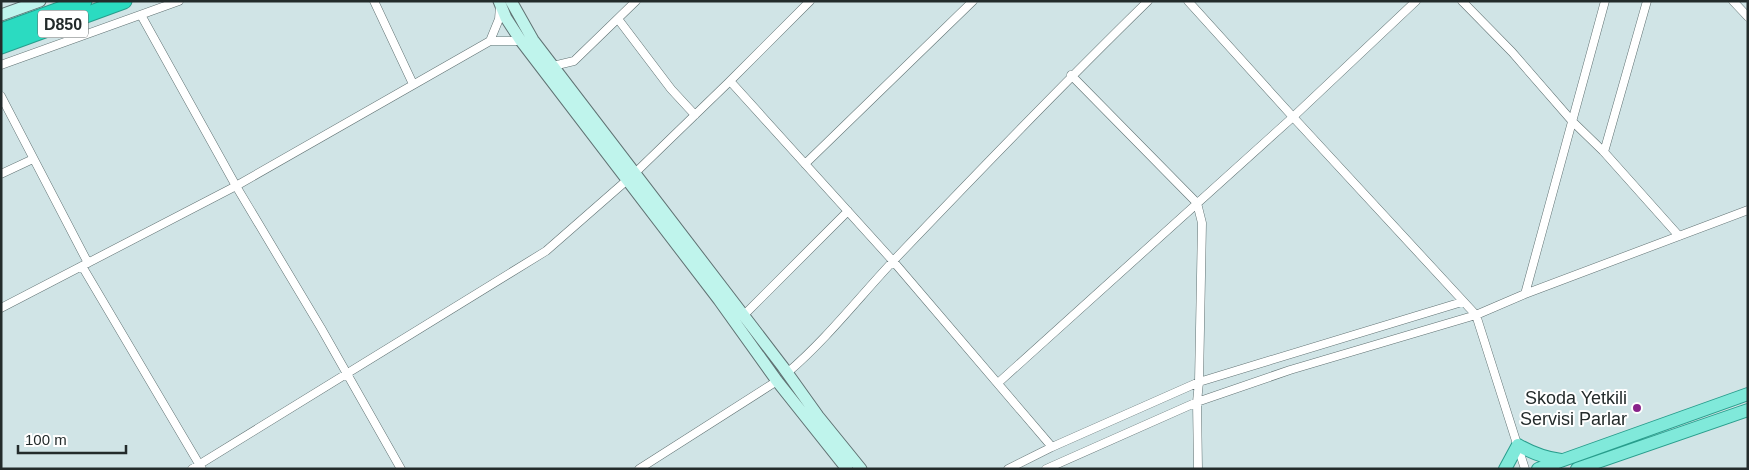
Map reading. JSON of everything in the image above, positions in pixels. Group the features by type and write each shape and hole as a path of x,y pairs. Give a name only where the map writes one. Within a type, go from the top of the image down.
{"highway":[{"name":"D850","path":"1,31 84,1"},
{"name":"D850","path":"1,46 124,1"}],"main road":[{"path":"1538,469 1748,394"},
{"path":"1577,469 1748,410"},
{"path":"1505,469 1518,445 1534,454 1564,460"}],"street":[{"path":"1,15 40,1"},
{"path":"1,65 179,1"},
{"path":"374,1 414,84"},
{"path":"553,66 574,60 636,1"},
{"path":"1,96 85,265 198,467 546,251 630,177 810,1"},
{"path":"805,164 973,1"},
{"path":"787,372 807,356 893,261 1072,75 1148,1"},
{"path":"1188,1 1462,302 1476,315 1525,469"},
{"path":"998,383 1293,117 1416,1"},
{"path":"1462,1 1512,52 1572,121 1604,152 1679,236"},
{"path":"1525,294 1605,1"},
{"path":"1604,152 1647,1"},
{"path":"1733,1 1748,17"},
{"path":"490,42 504,2"},
{"path":"504,2 506,18 521,41 744,315 818,416 861,469"},
{"path":"504,2 553,66 630,177 777,381 846,469"},
{"path":"142,15 236,186 347,373 401,469"},
{"path":"618,19 671,89 695,115"},
{"path":"1,308 236,186 490,42 521,41"},
{"path":"1072,75 1197,203 1202,223 1198,469"},
{"path":"730,81 893,261 1052,447"},
{"path":"1,174 33,159"},
{"path":"1046,469 1198,402 1290,370 1476,315 1525,294 1748,210"},
{"path":"744,315 848,211"},
{"path":"1008,469 1052,447 1199,382 1462,302"},
{"path":"639,469 777,381"}],"place":[{"name":"Skoda Yetkili Servisi Parlar","path":"1637,408"}]}
